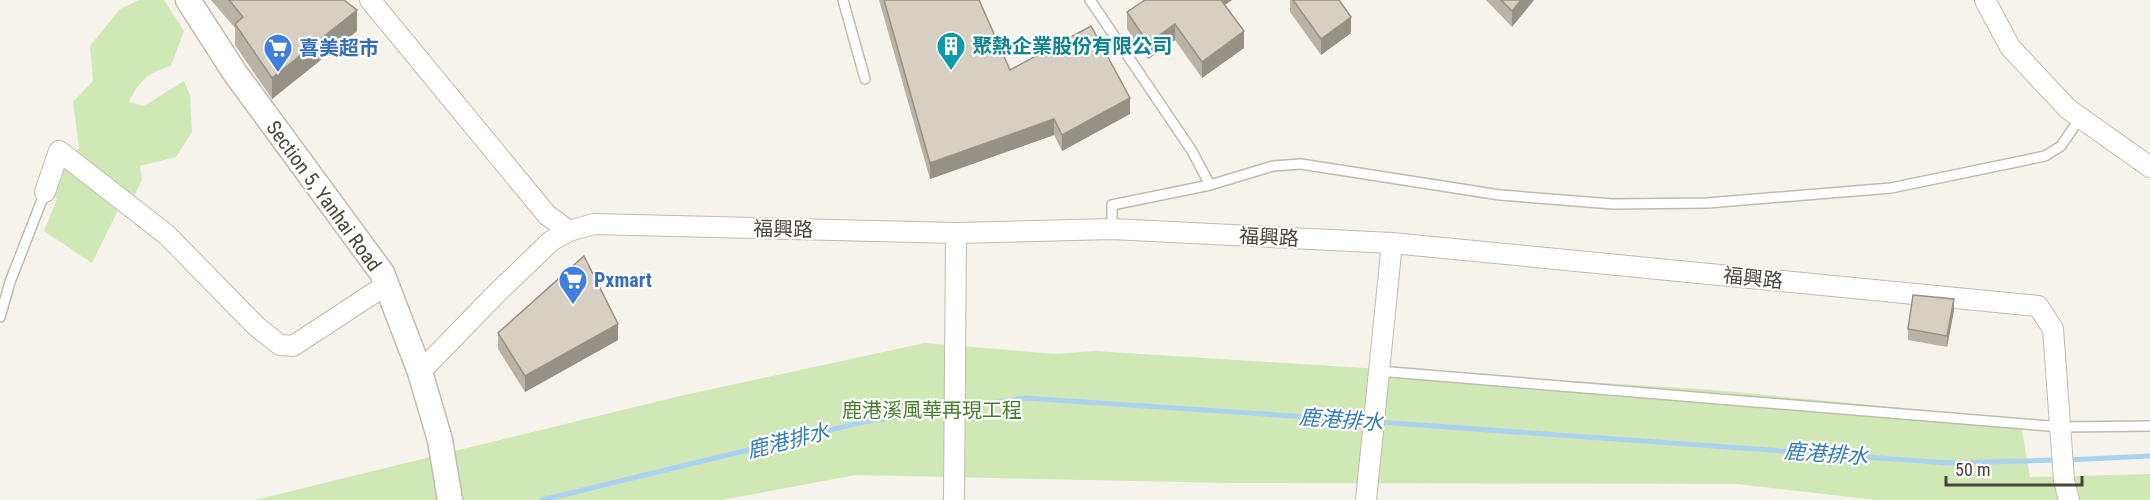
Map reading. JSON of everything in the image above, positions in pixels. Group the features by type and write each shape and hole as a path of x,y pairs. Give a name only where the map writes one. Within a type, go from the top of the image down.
{"street":[{"name":"Section 5, Yanhai Road","path":"188,0 235,73 382,273 420,372 440,440 449,488"},
{"path":"370,0 547,215 569,231"},
{"path":"1986,0 2010,47 2068,109 2150,167"},
{"path":"45,192 59,151 167,235 256,326 280,345 293,346 386,285"},
{"name":"福興路","path":"420,372 551,241 569,231 594,224 956,233 1113,229 1392,243 2038,306 2053,329 2061,432"},
{"path":"954,500 956,233"},
{"path":"1366,500 1392,243"},
{"path":"2061,432 2064,480 2069,500"}],"lane":[{"path":"843,0 864,79"},
{"path":"1090,0 1192,151 1210,186"},
{"path":"1113,229 1112,205 1210,186 1273,166 1301,164 1500,195 1614,204 1707,203 1891,188 2045,156 2061,146 2080,118"},
{"path":"0,317 10,282 45,192"},
{"path":"1378,371 2061,432 2150,426"}],"green space":[{"path":"139,0 164,0 184,31 171,66 145,78 129,102 144,106 184,81 190,95 192,132 176,157 140,166 142,180 127,210 120,206 92,263 44,231 57,199 42,179 79,148 73,102 93,81 90,46 120,9"},
{"name":"鹿港溪風華再現工程","path":"925,343 1056,354 1094,351 1713,390 2020,419 2030,477 2150,474 2150,500 1876,500 1737,484 1229,483 856,475 722,500 255,500 680,396"}],"building":[{"name":"喜美超市","path":"229,0 344,0 357,10 272,78 235,24 243,17"},
{"name":"聚熱企業股份有限公司","path":"884,0 979,0 1010,70 1091,26 1130,98 1062,135 1054,119 930,163"},
{"path":"1145,0 1221,0 1244,31 1202,62 1175,24 1148,43 1127,12"},
{"path":"1293,0 1339,0 1351,17 1321,39"},
{"path":"1501,0 1521,0 1512,11"},
{"name":"Pxmart","path":"584,256 618,324 525,376 498,333"},
{"path":"1913,295 1954,299 1947,336 1908,329"}],"waterway":[{"name":"鹿港排水","path":"959,408 1025,398 1369,421"},
{"name":"鹿港排水","path":"542,500 863,422 950,409"},
{"name":"鹿港排水","path":"1378,422 1949,463 2057,460"},
{"name":"鹿港排水","path":"2067,460 2150,456"}],"place":[{"name":"聚熱企業股份有限公司","path":"951,72"},
{"name":"喜美超市","path":"278,74"},
{"name":"Pxmart","path":"573,306"}]}
